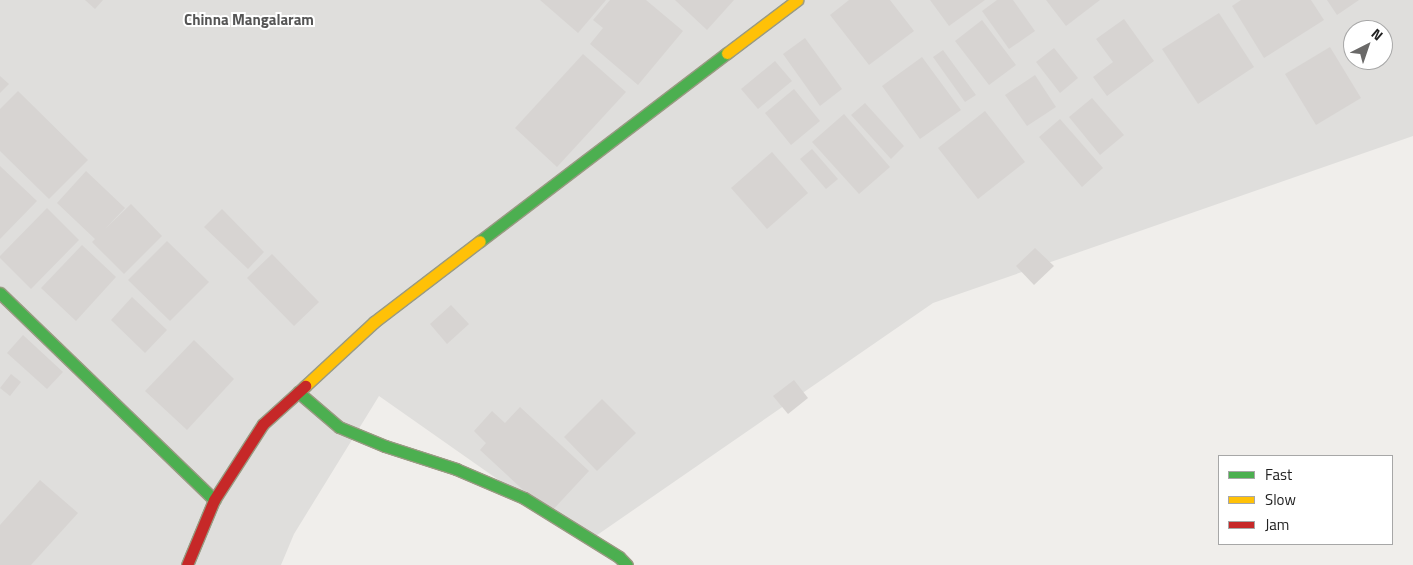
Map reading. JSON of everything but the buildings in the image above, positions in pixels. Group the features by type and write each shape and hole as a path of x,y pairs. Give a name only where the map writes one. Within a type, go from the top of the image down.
{"street":[{"path":"187,565 214,500 263,424 374,322 797,0"},
{"path":"0,293 214,500"},
{"path":"298,392 339,427 385,446 456,469 524,498 619,557 627,565"}],"shaded area":[{"path":"0,0 1413,0 1413,136 933,303 587,542 379,396 294,534 281,565 0,565"}],"traffic: fast":[{"path":"480,241 727,53"},
{"path":"0,293 214,500"},
{"path":"298,392 339,427 385,446 456,469 524,498 619,557 627,565"}],"traffic: slow":[{"path":"727,53 797,0"},
{"path":"305,386 374,322 480,241"}],"traffic: jam":[{"path":"187,565 214,500 263,424 305,386"}],"district":[{"name":"Chinna Mangalaram","path":"249,20"}]}
